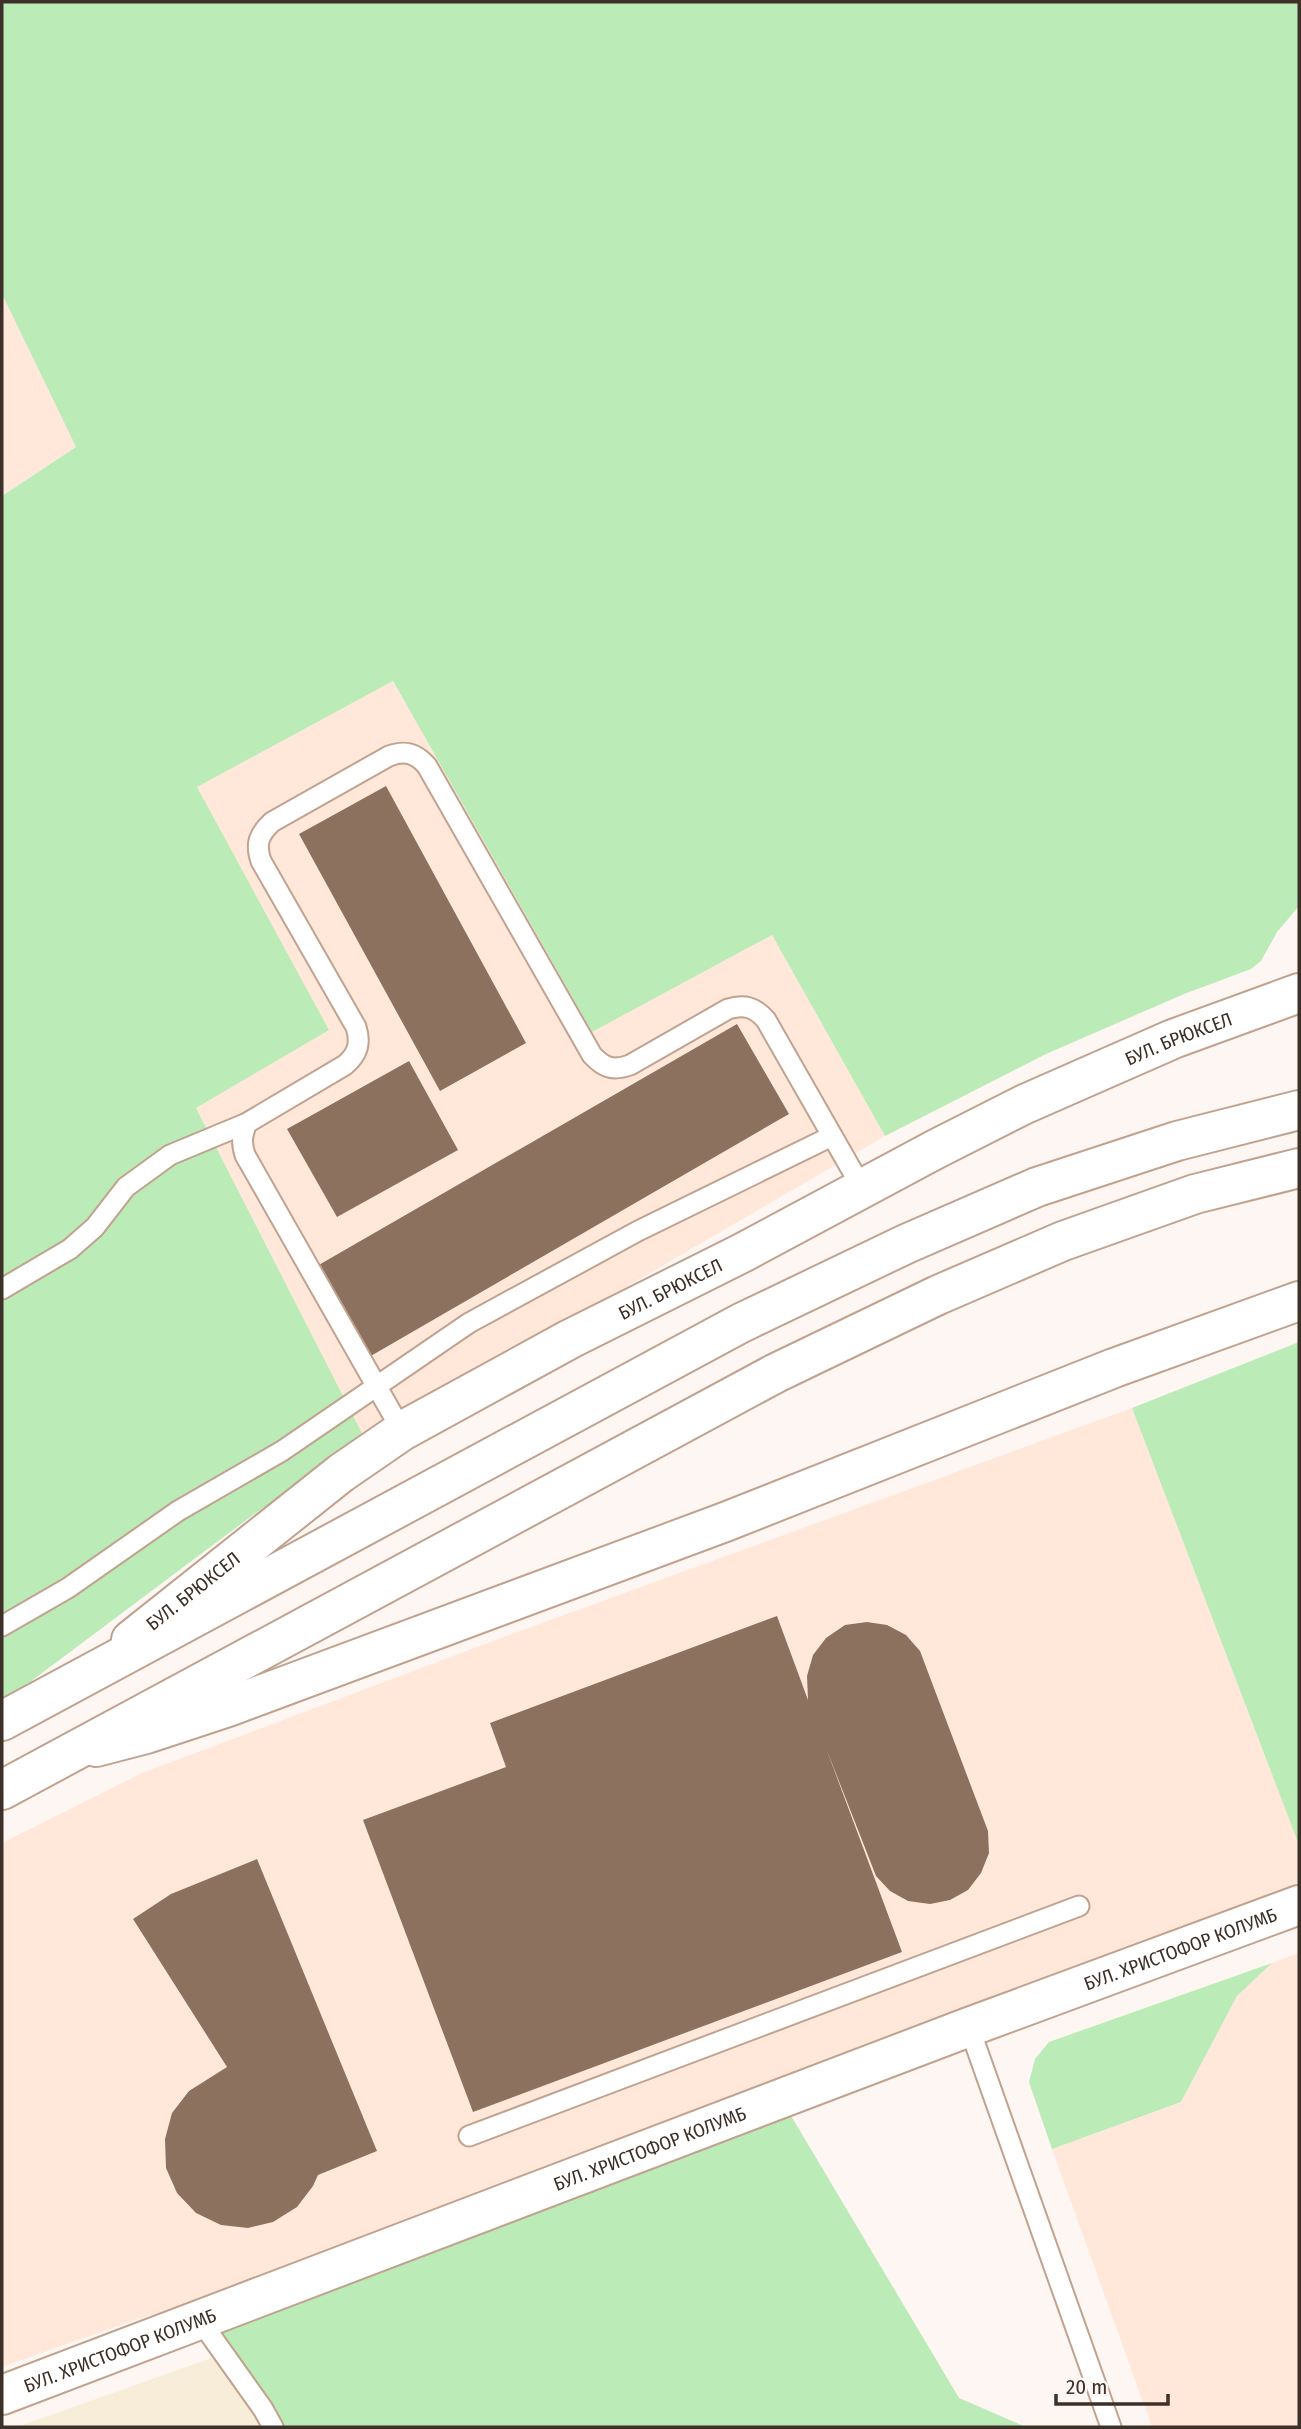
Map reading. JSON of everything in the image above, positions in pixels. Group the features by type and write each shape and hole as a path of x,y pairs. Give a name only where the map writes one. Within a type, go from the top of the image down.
{"main road":[{"name":"БУЛ. БРЮКСЕЛ","path":"93,1671 299,1506 402,1431 570,1339 742,1253 1025,1104 1173,1040 1299,993"},
{"name":"БУЛ. БРЮКСЕЛ","path":"2,1721 741,1323 906,1244 1037,1187 1177,1141 1299,1110"},
{"path":"2,1790 776,1373 938,1295 1063,1241 1195,1194 1299,1168"},
{"path":"67,1754 146,1734 254,1697 725,1522 1114,1368 1299,1301"},
{"name":"БУЛ. ХРИСТОФОР КОЛУМБ","path":"2,2395 969,2027 1299,1905"}],"lane":[{"path":"2,1289 70,1249 94,1227 126,1187 170,1155 247,1123 354,1058 359,1037 356,1027 261,861 257,850 258,839 271,822 399,752 420,758 427,766 599,1063 608,1068 619,1069 630,1065 728,1009 749,1007 759,1012 766,1020 862,1188"},
{"path":"247,1123 242,1133 245,1154 402,1431"},
{"path":"2,1626 68,1588 178,1511 282,1451 469,1322 638,1231 832,1136"},
{"path":"468,2136 1079,1906"},
{"path":"969,2027 1111,2427"},
{"path":"199,2319 273,2427"}],"shaded area":[{"path":"2,294 76,447 2,496"},
{"path":"393,681 592,1032 772,935 885,1136 365,1439 196,1108 328,1030 197,787"},
{"path":"1132,1408 1299,1845 1299,1905 199,2319 149,2315 2,2367 2,1843 142,1773 485,1644"},
{"path":"1299,1953 1299,2427 1152,2427 1052,2149 1181,2102 1237,1996 1272,1963"},
{"path":"223,2354 273,2427 17,2427"}],"green space":[{"path":"2,2 1299,2 1299,906 1277,932 1261,961 1251,969 1184,994 1046,1054 885,1136 772,935 592,1032 393,681 197,787 329,1030 196,1108 365,1439 257,1512 30,1682 2,1698 2,496 76,447 2,294"},
{"path":"1299,1342 1299,1845 1132,1408"},
{"path":"1272,1963 1237,1996 1181,2102 1052,2149 1029,2082 1035,2059 1049,2042"},
{"path":"781,2099 959,2398 1026,2427 273,2427 199,2319"}],"building":[{"path":"386,786 526,1043 440,1091 299,834"},
{"path":"737,1024 789,1114 369,1357 317,1266"},
{"path":"409,1061 458,1150 337,1217 287,1129"},
{"path":"777,1616 808,1700 807,1676 813,1655 826,1638 845,1625 867,1622 887,1625 906,1635 920,1651 988,1831 989,1853 981,1873 968,1890 950,1900 930,1904 908,1901 890,1891 876,1876 826,1748 902,1952 473,2112 363,1820 506,1767 490,1723"},
{"path":"257,1859 377,2151 318,2175 297,2207 273,2222 248,2228 221,2225 196,2213 177,2193 166,2168 165,2139 172,2113 189,2091 227,2067 133,1919 171,1894"}]}
